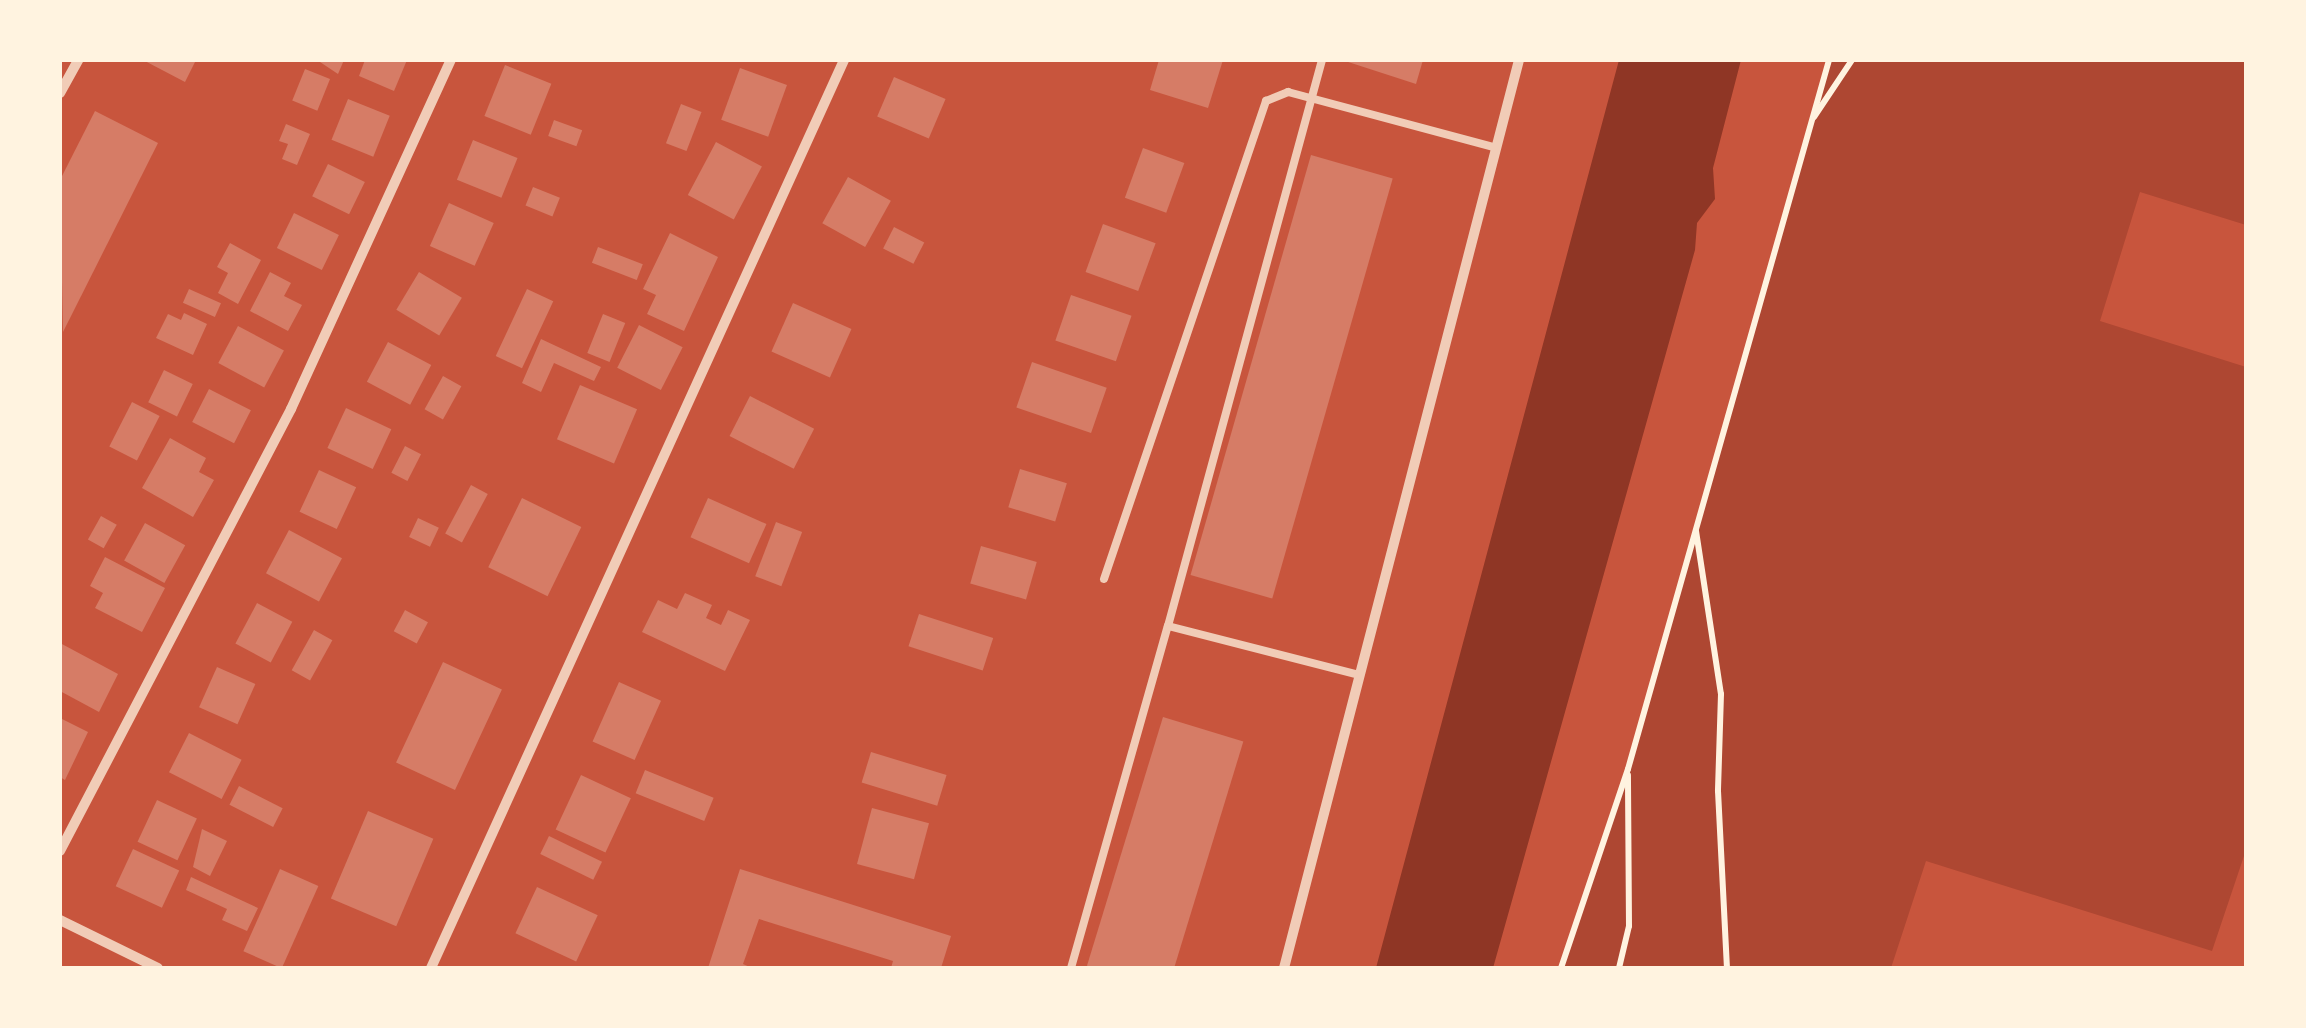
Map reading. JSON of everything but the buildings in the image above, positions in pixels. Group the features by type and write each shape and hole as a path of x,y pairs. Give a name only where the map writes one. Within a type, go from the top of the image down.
{"street":[{"path":"60,93 78,60"},
{"path":"60,851 291,409 450,60"},
{"path":"431,968 844,60"},
{"path":"1284,968 1520,60"},
{"path":"60,920 158,968"}],"lane":[{"path":"1071,968 1322,60"},
{"path":"1104,579 1266,102 1288,92 1497,148"},
{"path":"1168,626 1360,675"}],"path":[{"path":"1561,968 1628,769 1828,60"},
{"path":"1811,122 1852,60"},
{"path":"1696,529 1722,694 1718,790 1726,968"},
{"path":"1619,968 1629,926 1628,769"}],"shaded area":[{"path":"1619,60 1741,60 1713,168 1715,199 1697,223 1695,250 1493,968 1376,968"},
{"path":"1829,60 2246,60 2246,225 2140,192 2100,321 2246,367 2246,850 2212,951 1926,861 1891,968 1561,968 1628,769"}]}
